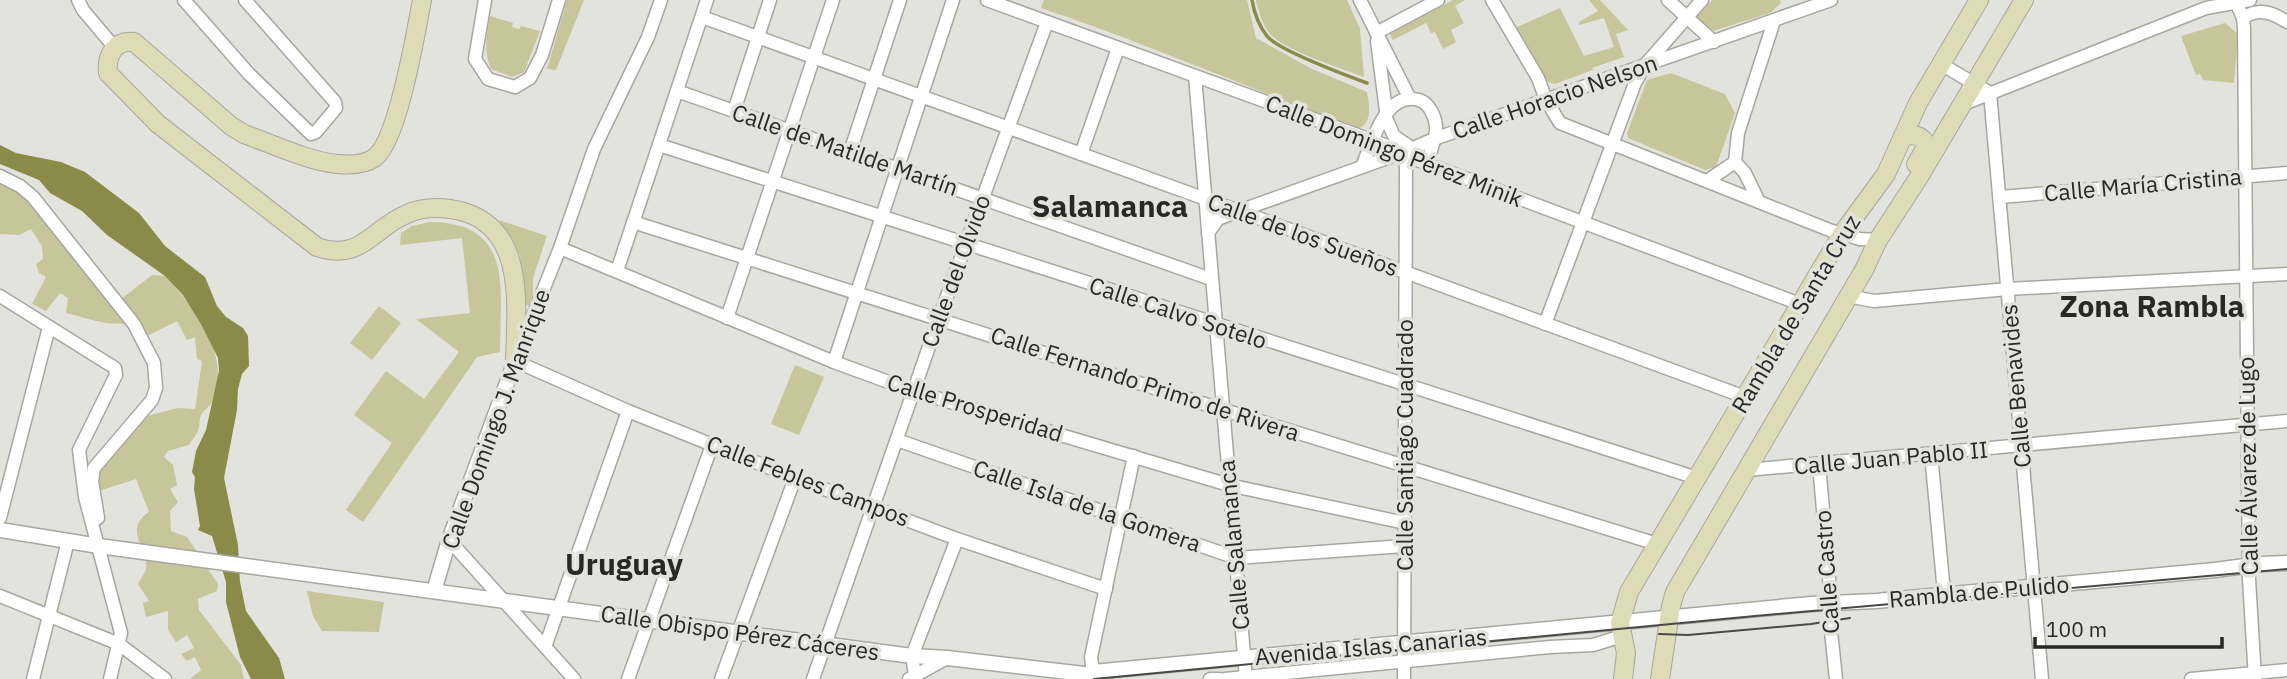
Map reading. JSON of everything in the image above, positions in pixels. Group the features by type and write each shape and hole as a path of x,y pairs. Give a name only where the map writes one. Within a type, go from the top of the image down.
{"main road":[{"path":"422,0 401,98 390,134 373,159 358,163 334,164 244,134 205,105 138,44 129,41 115,48 107,65 108,73 117,85 159,124 317,247 338,251 359,247 404,214 426,208 455,209 471,214 488,225 498,234 513,264 515,361"},
{"name":"Rambla de Santa Cruz","path":"1621,629 1629,592 1842,234 1886,174 1918,103 1979,0"},
{"name":"Rambla de Santa Cruz","path":"1660,679 1675,592 1906,194 1919,177 1961,105 1982,88 2024,0"},
{"path":"1903,137 1913,134 1925,142 1910,173 1906,194"},
{"path":"1621,629 1626,653 1623,679"}],"street":[{"path":"78,0 83,10 115,48"},
{"path":"184,0 249,74 311,134 316,132 336,108 335,102 245,0"},
{"path":"485,0 475,59 488,79 515,87 530,78 541,55 559,0"},
{"name":"Calle Domingo J. Manrique","path":"427,590 449,540 560,248 594,149 648,37 661,0"},
{"path":"617,271 707,0"},
{"path":"734,111 770,0"},
{"path":"727,318 833,0"},
{"path":"849,152 900,0"},
{"path":"834,362 953,0"},
{"name":"Calle Domingo Pérez Minik","path":"987,0 1373,141 1800,304"},
{"path":"1360,0 1410,99"},
{"path":"1376,33 1438,0"},
{"path":"1492,0 1538,78 1546,100 1560,123 1842,234 1868,241 1878,240"},
{"path":"1668,0 1714,42"},
{"path":"1545,324 1635,83 1645,65 1702,0"},
{"name":"Calle Horacio Nelson","path":"1208,233 1217,219 1434,139 1831,0"},
{"path":"1941,64 1982,88 2218,3 2250,0"},
{"path":"2267,0 2272,13"},
{"name":"Calle Álvarez de Lugo","path":"2235,2 2244,18 2250,565 2255,676"},
{"path":"2244,18 2255,12 2272,13 2287,22"},
{"name":"Calle de los Sueños","path":"702,17 1745,397"},
{"path":"1759,202 1745,173 1735,162 1738,133 1774,21"},
{"name":"Calle del Olvido","path":"813,679 1046,22"},
{"path":"1376,33 1385,113 1402,152"},
{"path":"1672,34 1679,53"},
{"path":"1081,154 1118,48"},
{"name":"Calle Salamanca","path":"1195,76 1246,678"},
{"name":"Calle Benavides","path":"1982,88 2000,197 2042,679"},
{"name":"Calle de Matilde Martín","path":"677,90 1211,279"},
{"path":"1362,167 1385,113 1398,101 1410,99 1422,100 1429,107 1436,126 1429,163"},
{"name":"Calle Calvo Sotelo","path":"659,145 1697,478"},
{"name":"Calle Santiago Cuadrado","path":"1402,152 1406,168 1407,386 1404,679"},
{"path":"1707,181 1735,162"},
{"name":"Calle María Cristina","path":"2000,197 2287,173"},
{"path":"0,176 20,186 44,210 134,324 154,363 156,388 152,400 94,468 92,481 99,528 97,540"},
{"name":"Calle Fernando Primo de Rivera","path":"633,222 1223,410 1657,544"},
{"name":"Calle Prosperidad","path":"560,248 834,362 914,391 1229,485 1405,523"},
{"path":"1850,293 1858,298 1874,301 2008,289 2287,274"},
{"path":"0,296 115,368 116,375 79,450 85,497 121,632 110,679"},
{"path":"0,518 50,327"},
{"name":"Calle Febles Campos","path":"515,361 628,411 795,478 957,539 1106,589"},
{"path":"545,647 628,411"},
{"name":"Calle Juan Pablo II","path":"1746,470 2287,421"},
{"name":"Calle Isla de la Gomera","path":"897,440 1236,558 1404,546"},
{"path":"628,679 712,445"},
{"path":"1931,454 1943,582 1948,594"},
{"path":"1084,675 1091,657 1134,456"},
{"name":"Calle Castro","path":"1819,464 1836,679"},
{"path":"721,679 795,478"},
{"name":"Calle Obispo Pérez Cáceres","path":"0,530 68,541 97,540 116,547 649,621 912,656 947,658 1052,675 1084,675"},
{"path":"947,658 912,677 912,656 957,539"},
{"path":"449,540 574,679"},
{"path":"33,679 68,541"},
{"name":"Rambla de Pulido","path":"1670,618 2250,565 2287,564"},
{"path":"0,596 119,644 165,679"},
{"name":"Avenida Islas Canarias","path":"1084,675 1404,643 1621,629 1670,618"},
{"name":"Avenida Islas Canarias","path":"1225,679 1593,645 1621,629"},
{"path":"2191,679 2255,676 2287,670"},
{"path":"1210,679 1220,679"}],"green space":[{"path":"567,0 584,0 556,70 547,69"},
{"path":"1044,0 1247,0 1256,38 1310,68 1367,92 1367,121 1360,128 1320,114 1041,8"},
{"path":"1256,0 1347,0 1360,29 1364,77 1280,42 1266,29"},
{"path":"1453,0 1465,0 1455,6 1464,23 1451,30 1456,42 1443,49 1435,32 1431,33 1426,23 1393,40 1390,34"},
{"path":"1589,0 1600,0 1628,30 1616,34 1624,57 1555,84 1548,82 1515,28 1560,8 1584,56 1614,47 1604,18 1579,25 1579,22 1598,11"},
{"path":"1712,0 1780,0 1781,3 1770,13 1710,32 1696,18"},
{"path":"490,16 513,23 512,27 519,29 521,26 540,31 524,72 512,77 491,69 486,49"},
{"path":"2225,23 2238,34 2234,83 2203,80 2200,74 2196,75 2181,36"},
{"path":"1671,73 1725,94 1735,113 1716,167 1705,170 1628,138 1627,133 1647,80"},
{"path":"0,182 24,197 69,251 121,299 152,275 165,276 188,302 208,334 218,368 212,402 201,415 198,431 189,445 168,451 164,457 173,465 177,485 170,489 178,502 170,511 171,531 187,537 218,584 217,591 198,599 199,610 241,665 244,679 190,679 201,670 195,657 187,661 181,654 194,648 187,635 176,642 168,630 168,611 146,617 143,603 149,601 138,584 145,571 146,562 137,533 141,519 149,512 136,479 102,490 96,485 96,470 143,417 178,408 195,409 202,361 197,359 195,337 187,340 177,321 149,335 129,324 101,322 66,313 68,298 60,293 46,311 32,304 46,277 39,273 36,264 43,259 42,246 31,229 19,235 0,234"},
{"path":"499,220 547,236 533,278 530,306 523,303 520,256"},
{"path":"429,222 457,225 476,233 489,247 497,263 500,283 500,352 477,357 363,522 346,510 392,443 354,415 386,371 424,399 459,352 416,319 470,313 462,238 400,245 401,233 412,226"},
{"path":"379,306 401,323 372,360 350,343"},
{"path":"795,365 824,377 799,435 771,424"},
{"path":"307,591 384,602 379,632 322,631 313,616"}],"shaded area":[{"path":"0,145 16,153 61,162 85,172 139,213 165,246 205,277 217,306 226,317 243,328 248,336 249,366 242,374 238,389 237,410 224,478 238,545 240,582 246,611 279,658 285,679 251,679 240,657 226,602 226,582 212,536 198,530 200,526 194,489 195,477 192,472 196,451 206,430 219,371 218,358 201,324 183,295 165,276 107,235 82,211 50,193 39,180 0,164"}],"waterway":[{"path":"1252,0 1262,28 1274,42 1314,62 1367,83"}],"tram line":[{"path":"1094,679 2287,569"},
{"path":"1659,634 1688,635 1850,618"}],"district":[{"name":"Salamanca","path":"1110,207"},
{"name":"Zona Rambla","path":"2152,307"},
{"name":"Uruguay","path":"624,565"}]}
